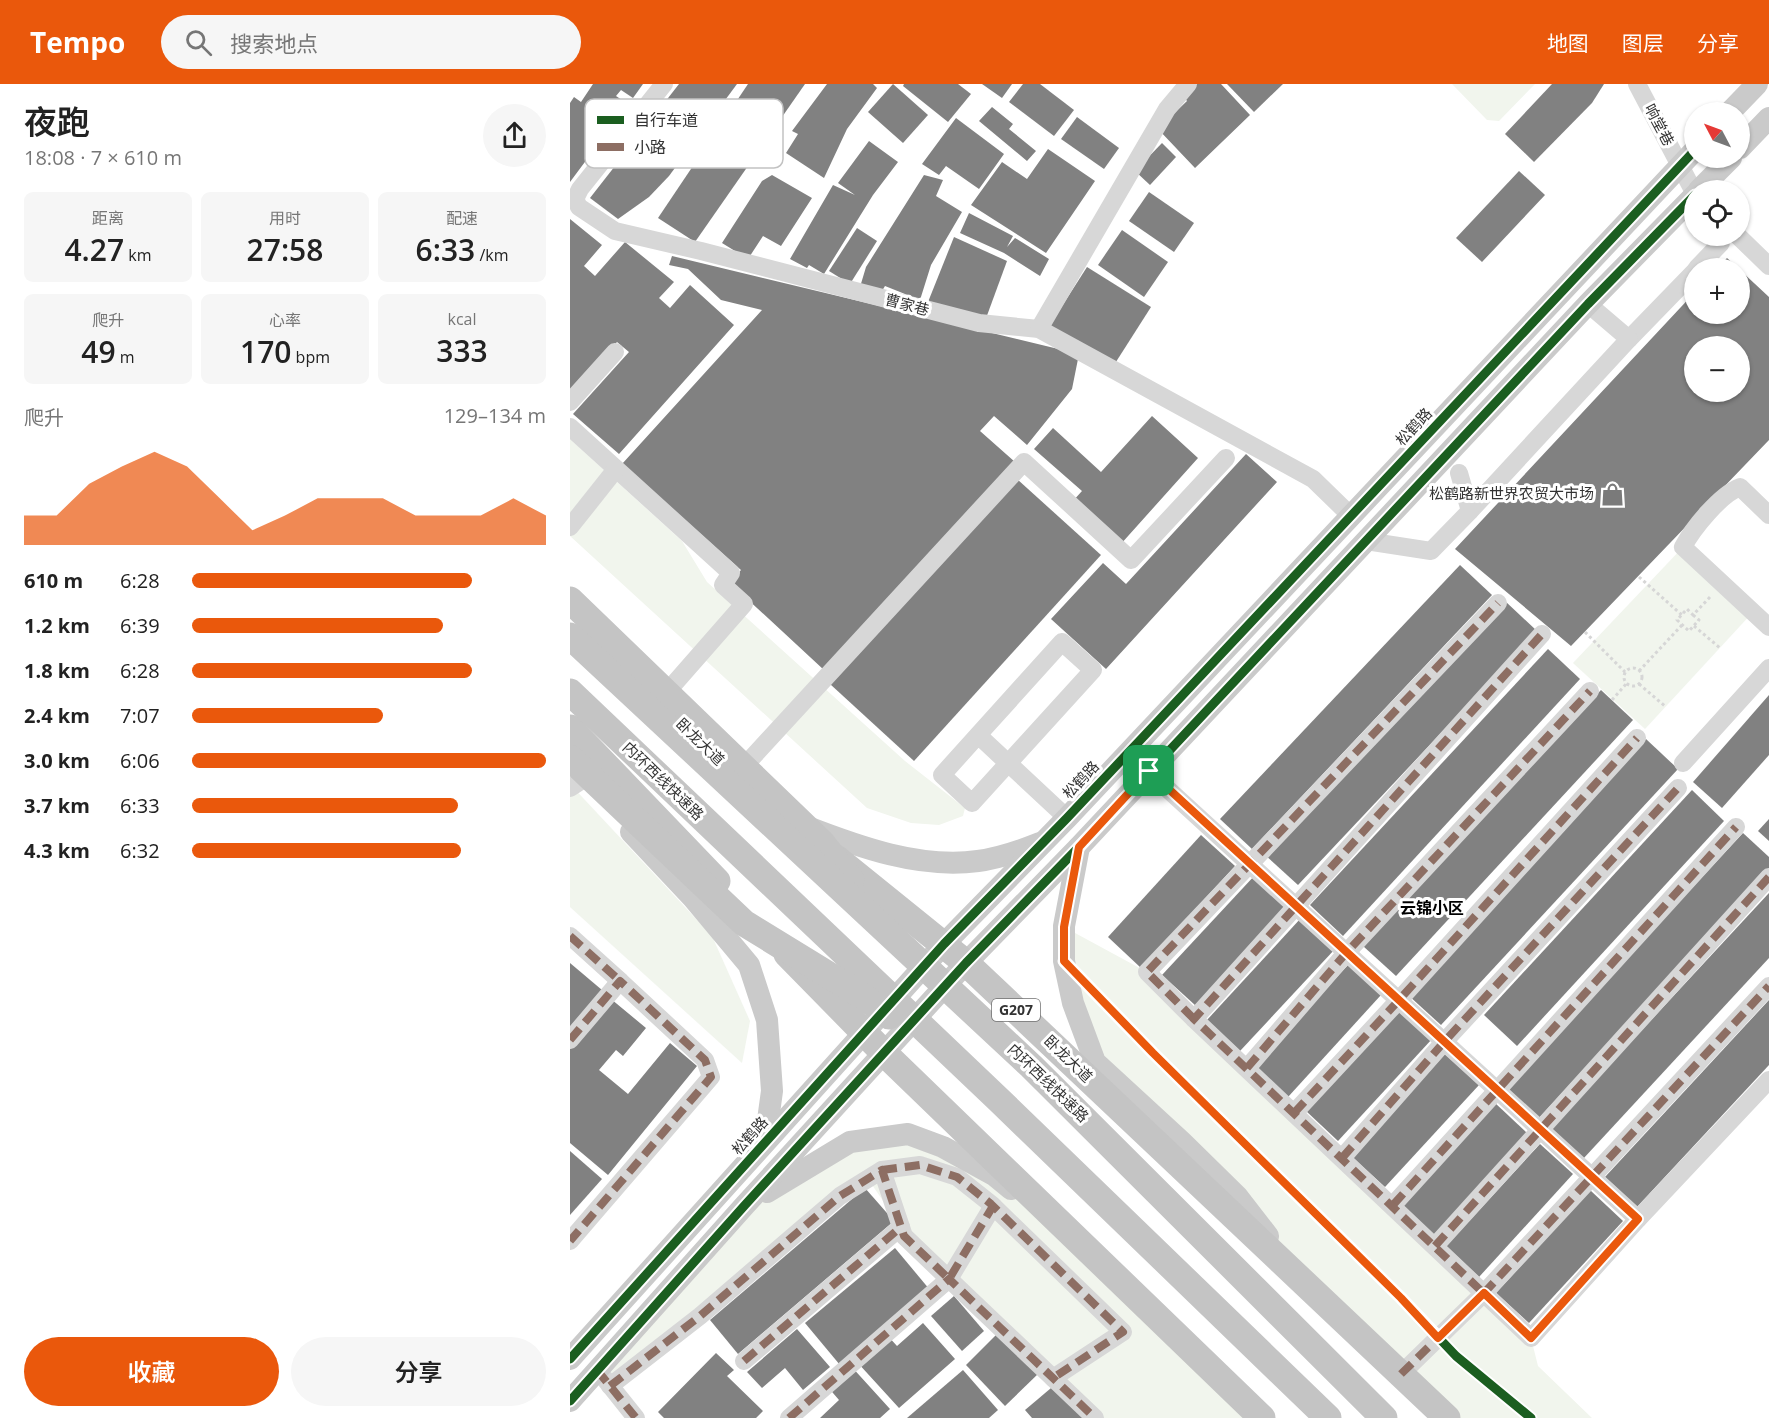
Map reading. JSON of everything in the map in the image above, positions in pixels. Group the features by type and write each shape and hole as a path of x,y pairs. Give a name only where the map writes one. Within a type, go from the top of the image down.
{"highway":[{"path":"570,600 822,843 908,952 1031,1066"},
{"name":"卧龙大道","path":"570,617 742,782 966,963 1448,1418"},
{"name":"内环西线快速路","path":"570,636 1031,1066 1384,1418"},
{"name":"内环西线快速路","path":"570,692 999,1100 1328,1418"},
{"path":"570,728 884,1053 1262,1418"},
{"path":"570,758 744,923 863,996 999,1100"}],"main road":[{"path":"1740,102 1757,84"},
{"path":"1750,138 1769,118"},
{"name":"松鹤路","path":"572,1351 865,1034 944,944 1067,818 1684,162"},
{"path":"1709,180 1721,168"},
{"path":"570,1401 604,1378 745,1205 966,963 1079,847 1588,304 1684,205"},
{"path":"570,734 623,824 693,898 749,965 767,1020 772,1091 765,1142"},
{"path":"742,782 784,818 853,844 919,861 952,863 978,861 1004,856 1044,842"},
{"path":"1079,847 1064,927 1064,961 1073,1003 1095,1062 1237,1196 1301,1281"},
{"path":"745,1205 850,1142 908,1134 943,1147 994,1175 1068,1229"}],"street":[{"name":"曹家巷","path":"652,99 664,84"},
{"path":"1039,329 1167,109 1188,84"},
{"name":"响堂巷","path":"1637,84 1684,152"},
{"name":"曹家巷","path":"597,168 575,199 579,207 615,231 979,323 1039,329 1313,479 1351,516"},
{"path":"1709,258 1722,246"},
{"path":"1740,246 1769,266"},
{"path":"1366,541 1431,551 1684,282"},
{"path":"1588,304 1629,339"},
{"path":"570,402 615,352"},
{"path":"570,427 731,573 723,585 744,604 658,702"},
{"path":"742,782 1024,462 1131,560 1226,458"},
{"path":"570,527 616,469"},
{"path":"1459,473 1470,511"},
{"path":"1769,515 1740,487 1730,491 1689,535 1683,546 1769,627"},
{"path":"1498,603 1147,972 1531,1338 1638,1219 1769,1080"},
{"path":"1194,1019 1542,634"},
{"path":"1062,642 1093,670 972,803 942,775 978,735 1062,642"},
{"path":"1683,763 1769,668"},
{"path":"1246,1068 1347,952 1590,691"},
{"path":"978,735 1067,818"},
{"path":"1294,1113 1637,738"},
{"path":"1149,771 1638,1219"},
{"path":"570,788 593,773"},
{"path":"1342,1158 1444,1042 1678,788"},
{"path":"1393,1205 1736,827"},
{"path":"1435,1246 1769,877"},
{"path":"570,936 705,1060 711,1077 570,1240"},
{"path":"570,1040 620,981"},
{"path":"1401,1374 1484,1293 1769,986"},
{"path":"636,1418 604,1378 700,1316 840,1196 882,1170 920,1165 957,1177 993,1206 1123,1332 1053,1378"},
{"path":"882,1170 904,1236 1095,1418"},
{"path":"789,1418 949,1279 993,1206"},
{"path":"744,1361 901,1227"}],"path":[{"path":"1639,577 1682,615"},
{"path":"1693,615 1722,583"},
{"path":"1687,609 1693,615 1699,620 1689,631 1677,620 1687,609"},
{"path":"1640,671 1682,625"},
{"path":"1694,626 1720,648"},
{"path":"1585,632 1625,672"},
{"path":"1626,684 1625,672 1631,668 1640,671"},
{"path":"1626,684 1634,687 1639,684 1642,679 1640,671"},
{"path":"1612,700 1626,684"},
{"path":"1639,684 1666,707"}],"shaded area":[{"path":"1452,84 1535,84 1499,121 1487,120"},
{"path":"570,439 682,541 707,582 905,761 965,808 963,816 939,825 911,823 867,808 570,536"},
{"path":"1683,547 1753,612 1645,729 1573,663"},
{"path":"570,784 712,936 750,1021 742,1063 570,907"},
{"path":"1064,927 1147,972 1531,1338 1538,1366 1592,1418 1447,1418 1095,1062"},
{"path":"908,1134 994,1175 1262,1418 1095,1418 901,1227 868,1179 610,1386 597,1370 745,1205 850,1142"}],"building":[{"path":"593,84 643,84 633,98 621,90 616,96 620,99 585,99 585,162 570,182 570,103 574,97 581,102"},
{"path":"679,84 737,84 726,99 667,99"},
{"path":"748,84 805,84 783,116 783,99 738,99"},
{"path":"827,84 873,84 877,88 847,129 824,178 786,153 798,134 792,131"},
{"path":"893,84 928,115 903,143 868,112"},
{"path":"904,84 958,84 971,94 948,122 903,86"},
{"path":"982,84 1012,84 1002,98"},
{"path":"1023,84 1040,84 1074,110 1054,136 1009,102"},
{"path":"1197,84 1221,84 1250,115 1195,168 1158,129 1187,101 1184,97"},
{"path":"1227,84 1283,84 1254,112"},
{"path":"1552,84 1604,84 1592,103 1534,162 1505,134"},
{"path":"992,107 1013,124 1009,129 1036,151 1027,161 979,121"},
{"path":"1077,117 1119,148 1104,169 1061,139"},
{"path":"956,118 1004,154 979,189 946,166 939,175 922,164"},
{"path":"869,141 898,162 873,195 824,274 809,265 807,268 790,259 833,185 855,195 838,183"},
{"path":"1162,143 1176,157 1150,185 1135,171"},
{"path":"1048,149 1095,181 1046,253 971,205 1002,162 1027,179"},
{"path":"613,168 675,168 649,197 618,219 590,198"},
{"path":"692,168 747,168 695,242 658,218"},
{"path":"1519,171 1545,195 1482,262 1456,238"},
{"path":"772,175 812,198 781,246 763,236 748,259 722,243 762,181"},
{"path":"924,175 943,180 936,196 962,212 931,265 920,300 885,286 880,294 860,287 866,267"},
{"path":"1149,192 1194,223 1174,252 1129,221"},
{"path":"969,213 1013,236 1007,247 1015,238 1049,259 1040,276 1004,253 960,233"},
{"path":"570,219 602,245 584,266 595,276 625,242 674,282 659,298 670,308 690,285 734,325 619,454 573,414 629,352 617,342 570,394"},
{"path":"857,228 877,241 850,284 829,271"},
{"path":"1122,230 1168,262 1144,297 1098,265"},
{"path":"954,237 1007,261 985,321 928,302"},
{"path":"672,256 1079,354 1072,389 1027,445 994,416 980,431 1015,462 824,670 730,583 741,570 622,464 762,310 721,300 688,269 669,265"},
{"path":"1087,267 1151,307 1114,365 1048,328"},
{"name":"松鹤路新世界农贸大市场","path":"1750,279 1769,297 1769,440 1571,646 1455,549 1684,304 1684,324 1750,324"},
{"path":"1152,416 1198,458 1120,545 1072,502 1082,491 1034,449 1053,428 1101,472"},
{"path":"1246,454 1277,482 1106,669 1051,619 1103,563 1126,584"},
{"path":"1017,479 1101,555 914,761 830,684"},
{"path":"1460,565 1492,595 1252,849 1220,819"},
{"path":"1505,601 1537,631 1298,885 1265,855"},
{"path":"1548,649 1580,679 1343,936 1310,905"},
{"path":"1601,690 1633,720 1396,976 1363,946"},
{"path":"1769,695 1769,755 1722,808 1693,782"},
{"path":"1646,739 1678,769 1441,1025 1408,995"},
{"path":"1692,790 1724,821 1517,1046 1484,1015"},
{"path":"1769,819 1769,841 1758,831"},
{"path":"1743,833 1769,857 1769,870 1538,1119 1505,1089"},
{"path":"1201,835 1235,866 1141,968 1108,937"},
{"path":"1256,874 1290,904 1196,1006 1162,975"},
{"path":"1769,893 1769,958 1583,1159 1550,1129"},
{"path":"1301,918 1335,949 1240,1051 1207,1020"},
{"path":"570,963 602,990 570,1027"},
{"path":"1348,965 1381,995 1288,1097 1254,1067"},
{"path":"611,999 646,1028 623,1056 616,1050 599,1070 628,1094 670,1043 697,1066 608,1175 570,1143 570,1049"},
{"path":"1769,1000 1769,1065 1637,1207 1605,1177"},
{"path":"1399,1008 1432,1039 1338,1141 1305,1110"},
{"path":"1445,1054 1479,1085 1385,1187 1351,1156"},
{"path":"1494,1102 1527,1133 1434,1235 1400,1204"},
{"path":"1540,1144 1573,1174 1479,1277 1446,1246"},
{"path":"570,1151 602,1179 570,1215"},
{"path":"865,1188 894,1221 738,1354 710,1320"},
{"path":"1590,1190 1623,1221 1529,1323 1496,1293"},
{"path":"895,1248 930,1290 840,1365 805,1323"},
{"path":"954,1296 984,1331 962,1351 931,1316"},
{"path":"923,1323 955,1359 899,1408 857,1362 887,1335 897,1346"},
{"path":"797,1329 830,1367 803,1390 785,1368 762,1388 747,1372"},
{"path":"999,1332 1039,1373 1005,1406 966,1365"},
{"path":"716,1353 734,1370 727,1376 763,1411 756,1418 664,1418 658,1412"},
{"path":"850,1365 890,1409 880,1418 820,1418 839,1400 827,1386"},
{"path":"963,1370 998,1410 989,1418 907,1418"},
{"path":"1057,1383 1087,1418 1032,1418 1025,1410"}],"marked path":[{"path":"1194,1019 1147,972 1498,603"},
{"path":"1531,1338 1194,1019 1542,634"},
{"path":"1247,1068 1347,952 1590,691"},
{"path":"1294,1113 1637,738"},
{"path":"1342,1158 1444,1042 1678,788"},
{"path":"1393,1205 1736,827"},
{"path":"1435,1246 1769,877"},
{"path":"570,936 620,981"},
{"path":"570,1040 620,981 705,1060 711,1077 570,1241"},
{"path":"1401,1374 1484,1293 1769,986"},
{"path":"882,1170 920,1165 957,1177 991,1204 1123,1332 1053,1378"},
{"path":"610,1386 700,1316 840,1196 882,1170 904,1236 949,1279 993,1206"},
{"path":"744,1361 901,1227"},
{"path":"789,1418 949,1279 1095,1418"},
{"path":"597,1370 636,1418"}],"cycle path":[{"path":"570,1359 944,944 1067,818 1684,162"},
{"path":"570,1401 966,963 1079,847 1588,304 1684,206"},
{"path":"1064,961 1153,1053 1401,1298 1456,1356 1531,1418"}],"place":[{"name":"松鹤路新世界农贸大市场","path":"1612,494"}],"district":[{"name":"云锦小区","path":"1432,908"}],"route":[{"path":"1149,771 1638,1219 1531,1338 1484,1293 1438,1338 1401,1298 1153,1053 1064,961 1064,927 1079,847 1149,771"}]}
